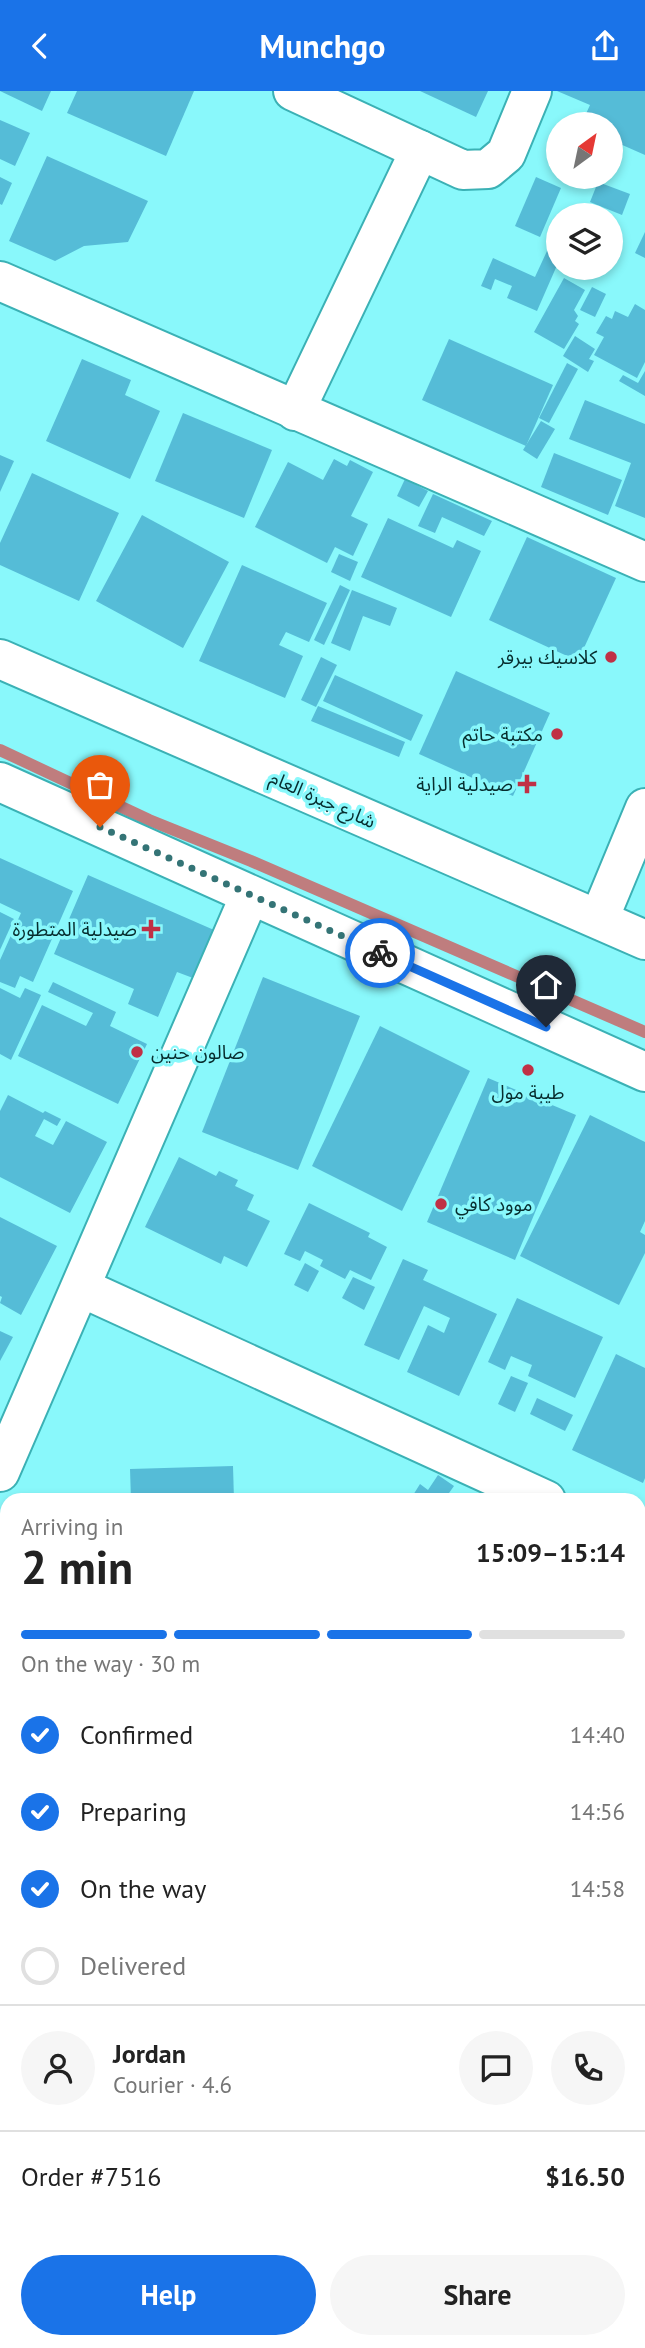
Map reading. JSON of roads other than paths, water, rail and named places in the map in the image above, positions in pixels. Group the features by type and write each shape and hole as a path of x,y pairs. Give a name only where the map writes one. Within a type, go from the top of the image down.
{"street":[{"path":"293,91 463,170 488,169 506,154 532,91"},
{"path":"295,411 420,150"},
{"path":"0,281 645,562"},
{"name":"شارع جبرة العام","path":"0,659 645,940"},
{"path":"0,782 645,1072"},
{"path":"599,919 645,808"},
{"path":"0,1472 250,895"},
{"path":"82,1288 532,1493"}],"waterway":[{"path":"0,750 149,820 251,861 645,1032"}],"place":[{"name":"كلاسيك بيرقر","path":"611,657"},
{"name":"مكتبة حاتم","path":"557,734"},
{"name":"صيدلية الراية","path":"527,784"},
{"name":"صيدلية المتطورة","path":"151,929"},
{"name":"صالون حنين","path":"137,1052"},
{"name":"طيبة مول","path":"528,1070"},
{"name":"موود كافي","path":"441,1204"}]}
